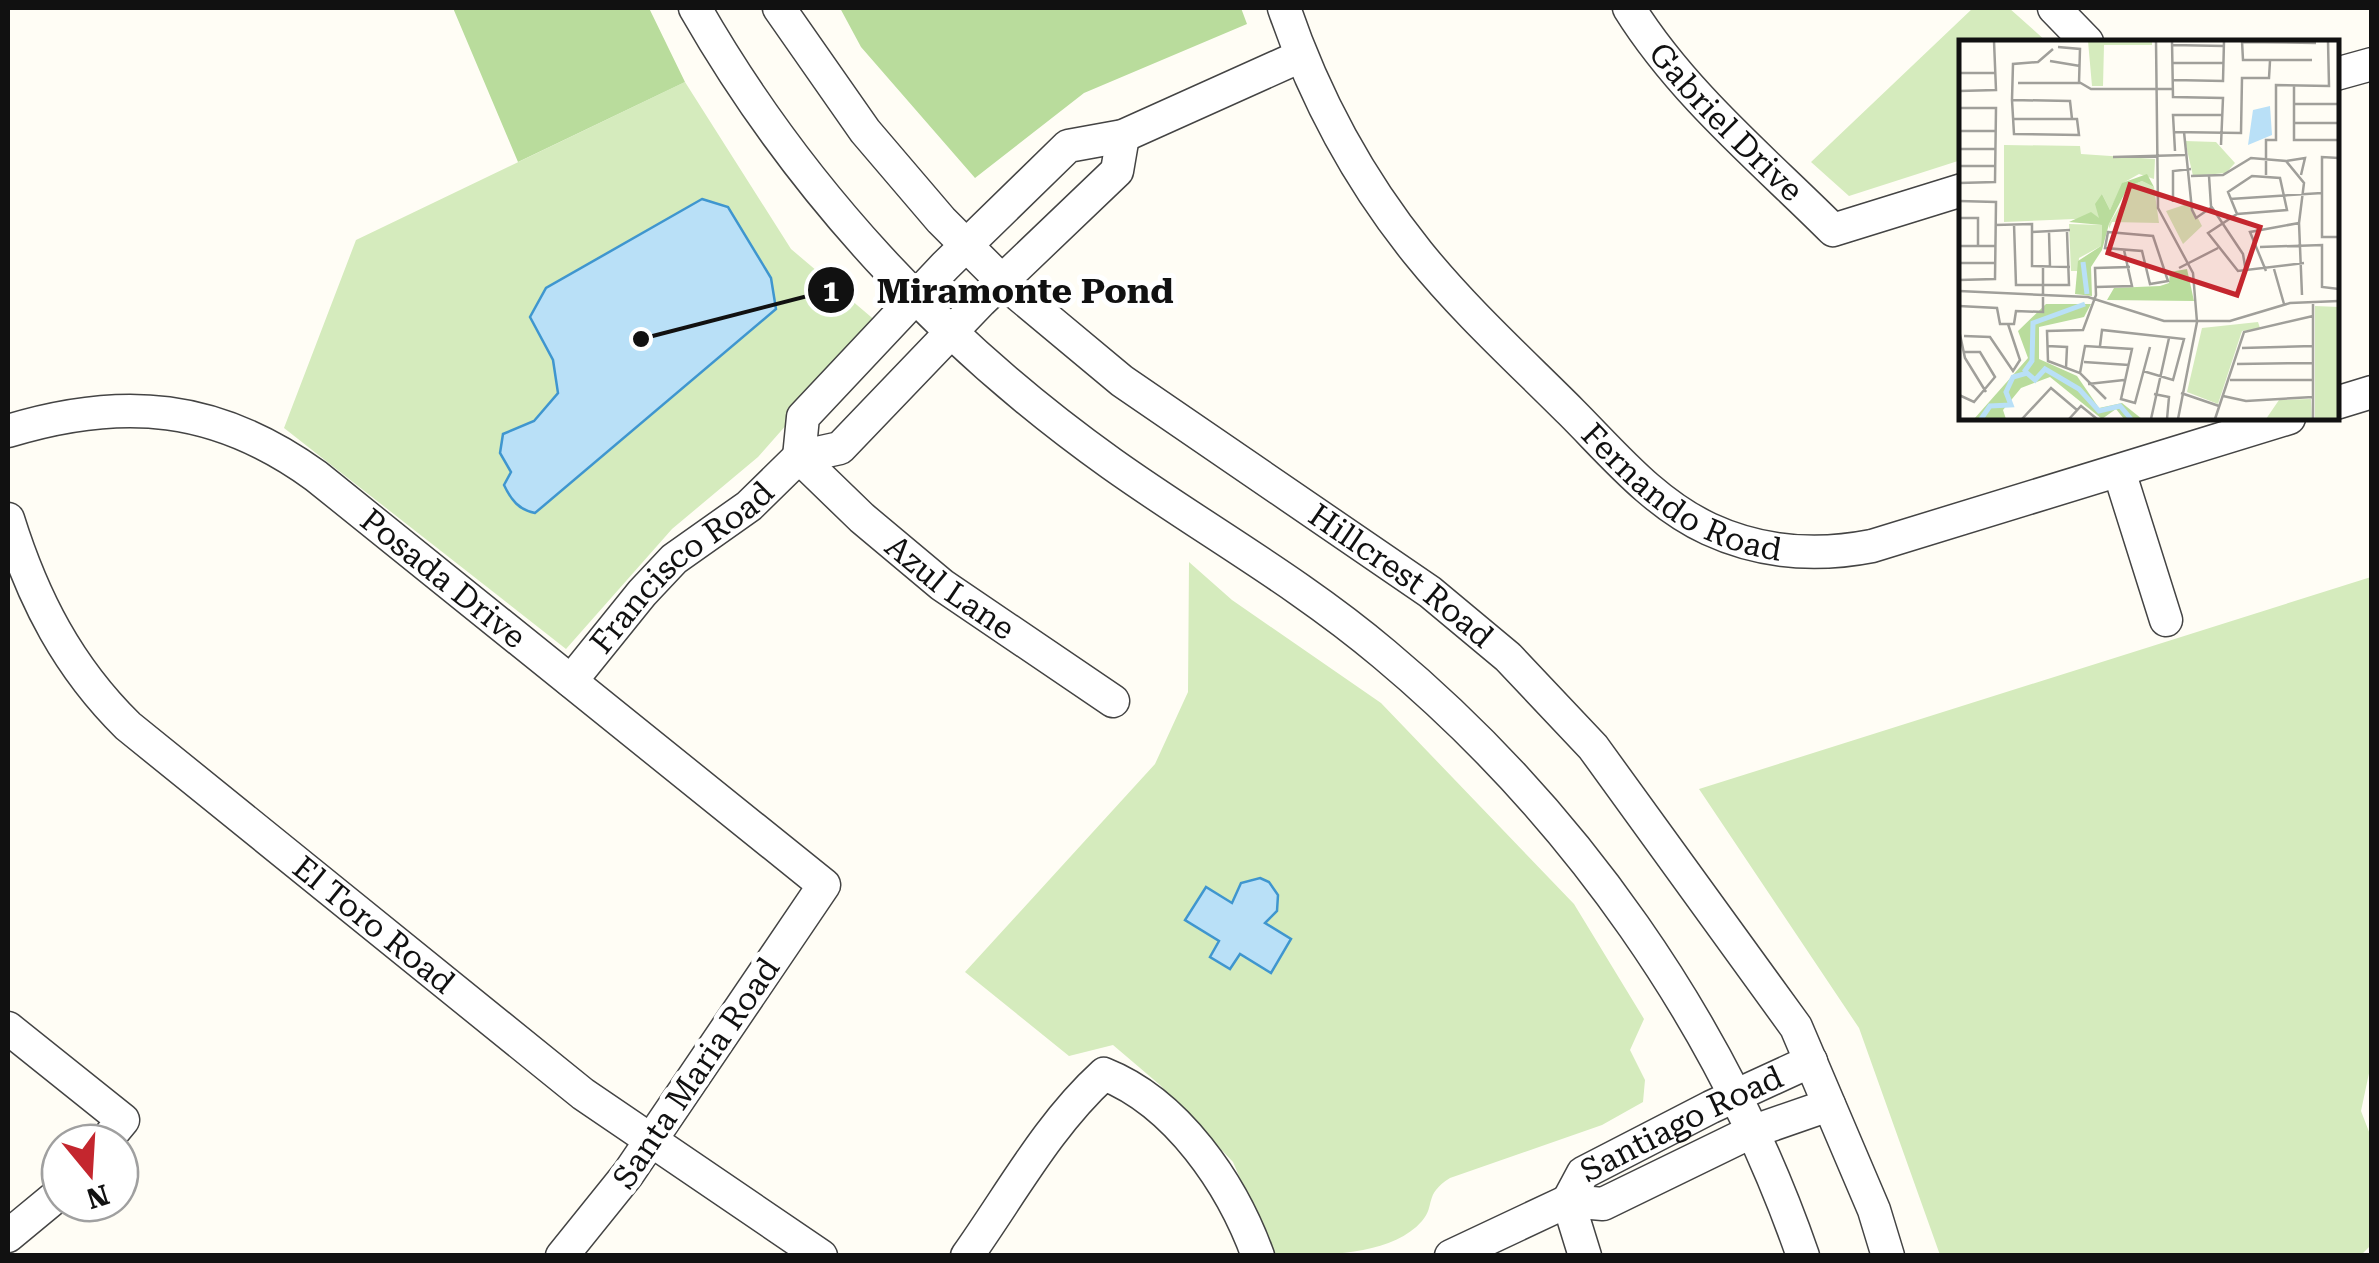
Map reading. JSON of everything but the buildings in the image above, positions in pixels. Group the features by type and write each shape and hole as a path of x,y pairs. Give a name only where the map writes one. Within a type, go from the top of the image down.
{"street":[{"path":"695,8 739,79 806,172 846,222 951,333 1067,431 1339,618 1465,726 1544,810 1616,899 1701,1033 1736,1097 1803,1256"},
{"name":"Hillcrest Road","path":"779,8 865,131 1002,281 1122,381 1386,559 1508,657 1593,747 1796,1027 1874,1210 1888,1256"},
{"name":"Fernando Road","path":"1284,8 1336,128 1366,180 1418,253 1478,320 1644,486 1692,520 1728,536 1775,549 1853,550 2282,420"},
{"name":"Gabriel Drive","path":"1628,8 1683,79 1833,230 1959,191"},
{"path":"2054,8 2084,40"},
{"path":"1123,136 1302,56"},
{"path":"2339,73 2372,64"},
{"name":"Francisco Road","path":"571,681 657,575 692,545 750,506 798,458 840,448 1002,281 1117,171 1123,136 1068,146 966,246 803,417 798,458"},
{"path":"2339,402 2372,392"},
{"name":"Posada Drive","path":"8,432 88,412 142,410 196,417 247,434 316,476 824,885"},
{"name":"Azul Lane","path":"798,458 942,585 1113,701"},
{"path":"2119,470 2166,620"},
{"name":"El Toro Road","path":"8,518 28,579 54,633 87,682 128,726 567,1081 822,1256"},
{"name":"Santa Maria Road","path":"562,1256 609,1201 824,885"},
{"path":"8,1028 105,1123"},
{"name":"Santiago Road","path":"1568,1201 1584,1173 1811,1061"},
{"path":"968,1256 1050,1135 1104,1074 1129,1084 1186,1135 1236,1204 1258,1256"},
{"name":"Santiago Road","path":"1451,1256 1568,1201 1602,1204 1751,1132 1830,1105"},
{"path":"1568,1201 1585,1256"},
{"path":"8,1236 40,1210"}],"green space":[{"path":"453,8 649,8 685,82 518,162"},
{"path":"840,8 1241,8 1247,24 1084,93 975,178 861,47"},
{"path":"1973,8 2009,8 2045,40 1959,40 1959,161 1849,196 1811,162"},
{"path":"685,82 791,249 877,322 758,457 672,529 566,649 284,428 356,240"},
{"path":"1189,562 1232,600 1381,703 1574,904 1644,1019 1630,1050 1645,1080 1643,1102 1602,1125 1450,1178 1436,1190 1422,1221 1408,1233 1372,1248 1331,1254 1273,1255 1233,1162 1160,1085 1113,1045 1069,1056 965,972 1155,764 1188,692"},
{"path":"2371,577 2372,1059 2361,1111 2371,1137 2371,1245 2360,1256 1940,1255 1859,1028 1699,789"}],"water":[{"path":"702,199 728,207 771,278 776,309 535,513 524,509 504,485 511,472 500,453 503,434 534,421 558,393 553,360 530,317 546,288"},
{"path":"1260,878 1269,882 1278,895 1277,911 1265,923 1291,939 1271,973 1240,954 1230,969 1210,957 1219,941 1185,920 1206,887 1232,903 1241,883"}],"place":[{"name":"Miramonte Pond","path":"641,339"}]}
